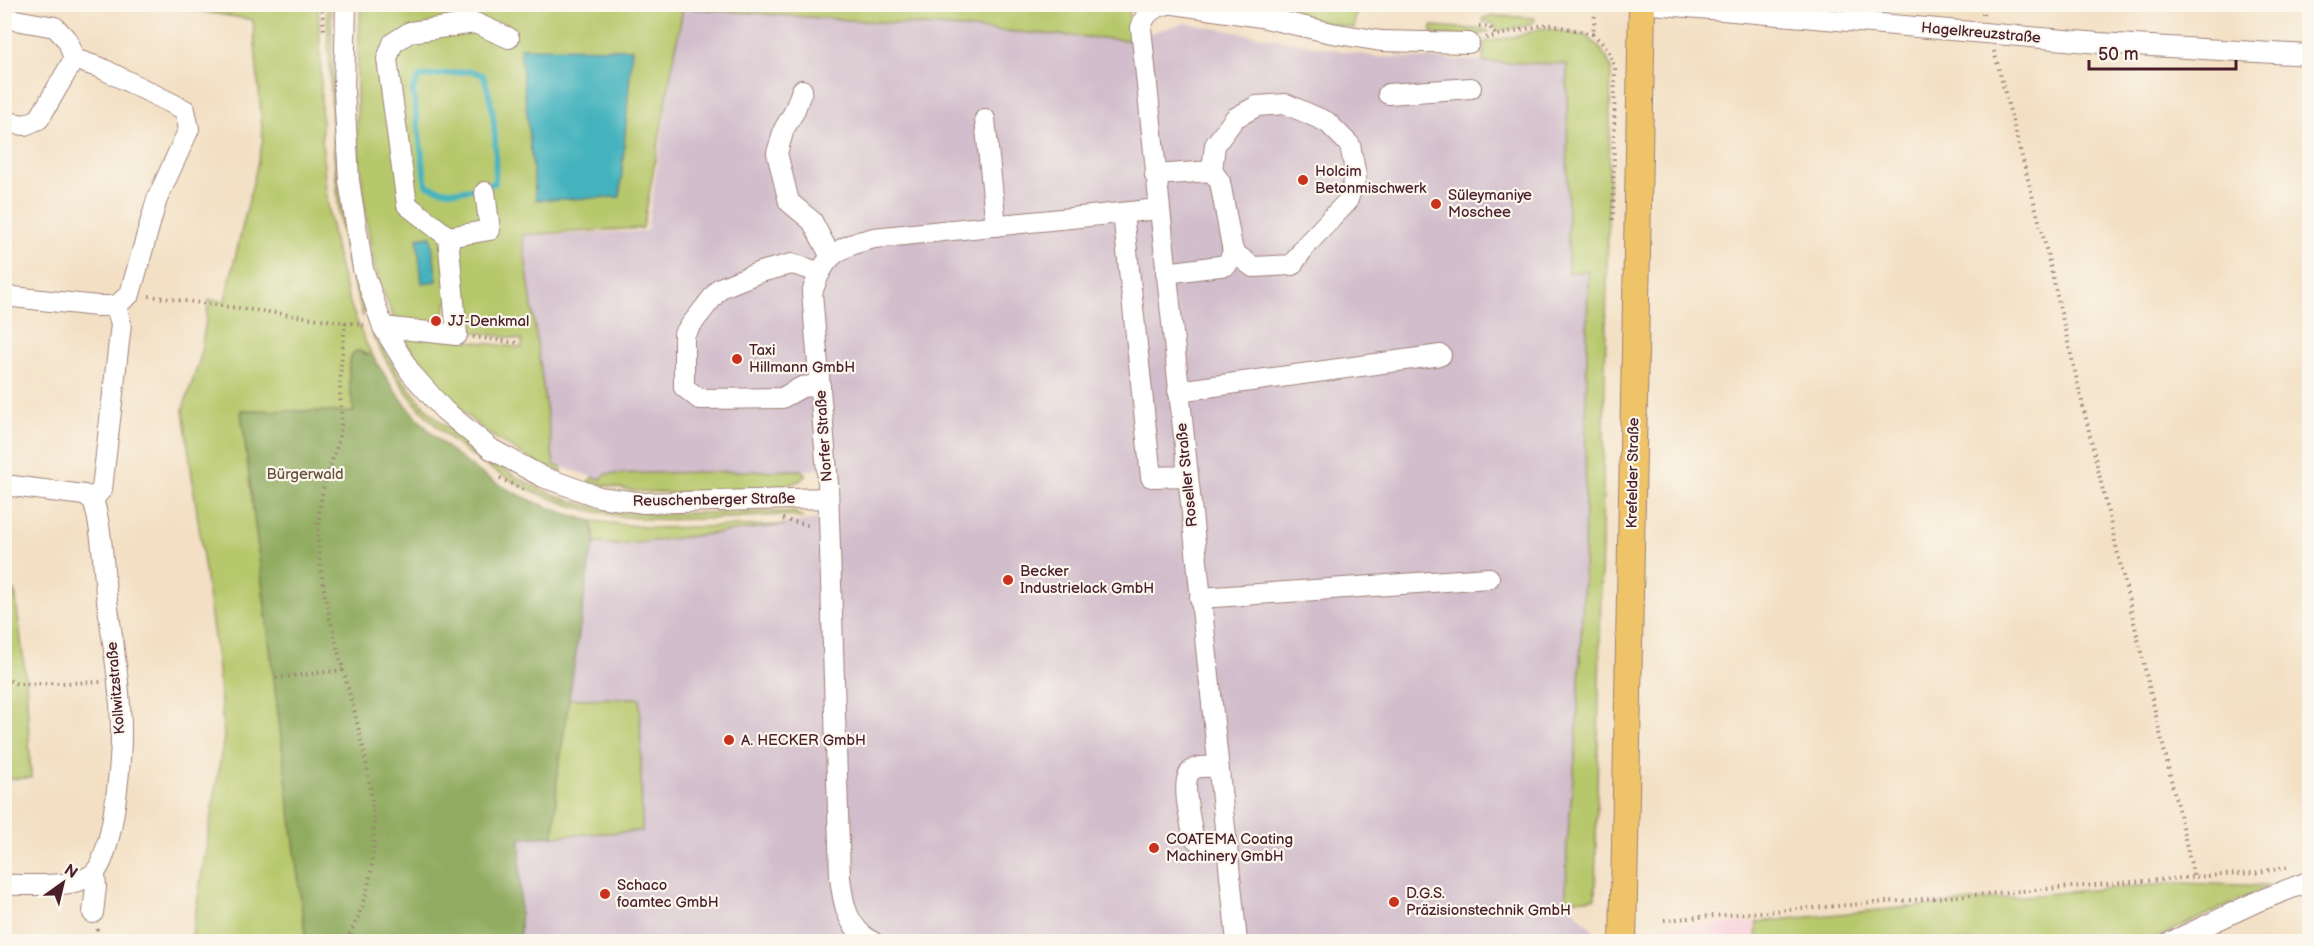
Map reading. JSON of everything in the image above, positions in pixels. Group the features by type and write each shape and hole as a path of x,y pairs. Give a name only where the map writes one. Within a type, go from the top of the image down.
{"main road":[{"name":"Krefelder Straße","path":"1623,942 1642,4"}],"street":[{"name":"Reuschenberger Straße","path":"346,4 344,90 349,181 375,331 444,410 491,449 543,477 600,497 644,503 828,498"},
{"path":"1171,4 1261,17 1332,33 1382,41 1469,43"},
{"name":"Roseller Straße","path":"1171,4 1149,11 1143,18 1141,28 1237,942"},
{"name":"Hagelkreuzstraße","path":"1653,4 1990,34 2310,55"},
{"path":"4,18 55,27 68,41 74,59 39,118 25,125 4,122"},
{"path":"375,331 457,335 448,237 407,205 387,59 393,43 410,32 475,23 509,38"},
{"path":"4,485 84,495 93,499 102,489 123,300 157,199 189,129 185,110 101,68 74,59"},
{"path":"1388,94 1471,88"},
{"path":"802,90 794,112 784,129 777,153 789,202 812,221 825,265"},
{"path":"1166,273 1227,265 1233,252 1220,182 1212,171 1215,145 1235,117 1257,106 1286,104 1327,122 1350,145 1356,176 1347,202 1307,244 1292,265 1254,267 1233,252"},
{"path":"985,119 996,226"},
{"path":"1155,175 1212,171"},
{"path":"448,237 490,230 485,192"},
{"path":"820,385 802,387 783,398 699,399 684,387 684,334 720,288 760,272 792,264 825,265 847,245 874,238 1159,209"},
{"path":"1123,213 1151,477 1187,477"},
{"name":"Norfer Straße","path":"825,265 812,293 828,498 843,904 852,925 873,942"},
{"path":"4,296 97,306 123,300"},
{"path":"1178,392 1441,355"},
{"name":"Kollwitzstraße","path":"93,499 117,682 121,733 117,791 105,853 94,874 96,887 93,913"},
{"path":"1200,598 1489,578"},
{"path":"1218,767 1198,767 1191,771 1185,783 1193,836 1197,842 1226,843"},
{"path":"4,885 76,883 94,874"},
{"path":"2171,942 2256,902 2310,881"}],"path":[{"path":"322,4 325,37"},
{"path":"1982,12 1994,13"},
{"path":"1469,43 1548,24 1593,34"},
{"path":"1990,34 2043,236 2194,877"},
{"path":"123,300 345,322 361,324 375,331"},
{"path":"358,314 361,324 375,331"},
{"path":"345,322 340,390 341,428 336,453 320,503 318,536 321,578 329,620 353,704 369,781 375,833 373,867 367,896 355,926 345,942"},
{"path":"457,335 518,343"},
{"path":"494,474 530,493"},
{"path":"772,520 783,519 807,526 829,524"},
{"path":"276,678 343,670"},
{"path":"4,678 17,684 117,682"},
{"path":"1664,920 2252,873 2294,866"}],"shaded area":[{"path":"682,8 1127,40 1185,23 1377,57 1567,64 1568,272 1588,271 1584,575 1576,747 1567,844 1566,901 1592,929 1592,941 521,941 520,837 641,831 639,698 569,699 590,559 595,543 619,545 826,518 823,469 601,479 554,465 523,236 647,231"},
{"path":"1757,922 1756,941 1648,942 1661,926"}],"green space":[{"path":"1103,4 1129,7 1132,39 683,8 643,228 522,235 554,465 561,467 562,474 514,450 472,420 436,384 405,340 408,336 417,334 522,348 522,340 474,332 459,301 447,302 439,328 395,321 375,270 367,225 357,135 357,67 361,5"},
{"path":"164,5 318,5 323,155 328,205 337,257 351,307 371,353 368,356 359,351 349,379 354,412 241,410 306,941 191,941 224,737 217,660 183,409 200,359 209,300 225,301 263,140 253,20"},
{"path":"326,5 330,5 334,121 339,182 349,246 365,310 363,316 347,259 339,210"},
{"path":"1235,5 1357,5 1354,28"},
{"path":"1495,16 1535,18 1534,22 1529,25 1498,31 1492,23 1483,22 1483,18"},
{"path":"1432,26 1489,32 1474,37 1431,34"},
{"path":"1543,28 1586,36 1601,50 1611,67 1595,898 1566,901 1567,844 1576,747 1584,575 1588,271 1568,273 1567,64 1483,62 1484,42 1518,36"},
{"path":"372,335 414,394 451,431 474,450 499,466 551,493 608,510 638,513 794,512 803,518 784,515 647,519 614,515 550,498 491,469 439,428 403,388"},
{"name":"Bürgerwald","path":"359,351 368,355 371,353 391,385 413,413 437,439 463,461 523,497 592,521 595,543 590,559 557,778 554,836 520,838 520,941 306,941 241,410 354,412 349,366 354,352"},
{"path":"801,470 806,475 799,481 778,488 677,493 635,491 588,482 593,477 601,479 606,474"},
{"path":"592,521 655,528 785,525 619,545 595,543"},
{"path":"5,586 15,592 26,680 31,778 5,779"},
{"path":"640,698 642,831 554,836 557,779 569,699"},
{"path":"2180,883 2269,886 2149,941 1756,942 1757,922"}],"water":[{"path":"520,48 632,49 620,197 536,200"},
{"path":"431,236 437,281 422,283 417,238"}],"waterway":[{"path":"471,71 483,75 491,101 496,142 495,183 468,190 453,191 426,185 413,90 419,77 471,71"}],"place":[{"name":"Holcim Betonmischwerk","path":"1303,180"},
{"name":"Süleymaniye Moschee","path":"1436,204"},
{"name":"JJ-Denkmal","path":"436,321"},
{"name":"Taxi Hillmann GmbH","path":"737,359"},
{"name":"Becker Industrielack GmbH","path":"1008,580"},
{"name":"A. HECKER GmbH","path":"729,740"},
{"name":"COATEMA Coating Machinery GmbH","path":"1154,848"},
{"name":"Schaco foamtec GmbH","path":"605,894"},
{"name":"D.G.S. Präzisionstechnik GmbH","path":"1394,902"}]}
